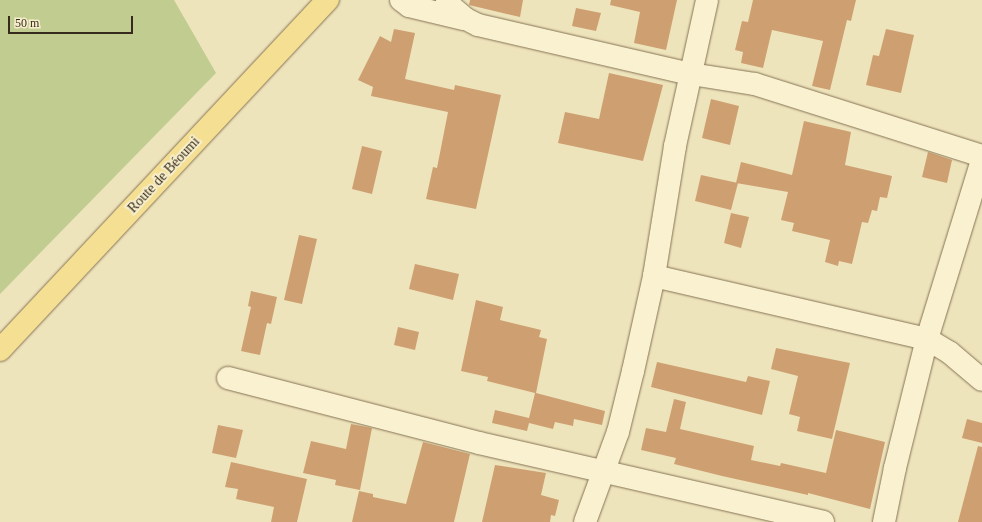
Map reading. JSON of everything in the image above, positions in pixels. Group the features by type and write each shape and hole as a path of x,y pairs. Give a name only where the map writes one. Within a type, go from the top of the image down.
{"main road":[{"name":"Route de Béoumi","path":"0,350 328,0"}],"street":[{"path":"401,0 409,6 466,19"},
{"path":"447,0 447,3 466,19 478,25 691,74 755,84 982,156"},
{"path":"585,522 605,471 622,417 654,276 675,146 707,0"},
{"path":"884,522 894,468 927,339 982,160"},
{"path":"654,276 927,339 949,352 982,380"},
{"path":"228,378 479,443 824,522"}],"green space":[{"path":"0,0 174,0 216,73 0,294"}],"building":[{"path":"470,0 523,0 520,17 469,5"},
{"path":"611,0 677,0 666,50 634,43 640,12 610,5"},
{"path":"753,0 856,0 851,21 847,20 830,90 812,86 823,41 772,30 763,68 741,63 743,52 735,50 742,21 748,22"},
{"path":"576,8 601,13 596,31 572,26"},
{"path":"394,29 415,33 405,79 454,90 455,85 501,95 476,209 426,199 433,167 437,168 448,112 371,96 373,87 358,80 380,36 391,42"},
{"path":"886,29 914,35 901,93 866,85 873,55 879,56"},
{"path":"609,73 663,85 643,161 558,143 565,112 599,119"},
{"path":"711,99 739,106 730,145 702,138"},
{"path":"804,121 851,132 845,165 892,176 887,198 880,197 877,211 872,210 868,223 862,222 852,264 839,261 838,266 825,262 830,240 792,231 794,223 781,220 788,192 736,183 741,162 792,175"},
{"path":"362,146 382,151 372,194 352,189"},
{"path":"928,152 952,160 947,183 922,177"},
{"path":"701,175 738,183 731,210 695,201"},
{"path":"731,213 749,217 741,248 724,243"},
{"path":"299,235 317,239 302,304 284,300"},
{"path":"415,264 459,274 453,300 409,289"},
{"path":"251,291 277,297 271,324 267,323 260,355 241,351 251,307 248,306"},
{"path":"476,300 503,307 500,320 541,330 539,337 547,339 536,393 605,411 602,425 574,419 573,426 555,422 553,429 529,423 527,431 492,423 495,410 529,418 535,393 487,381 488,377 461,371"},
{"path":"398,327 419,332 415,350 394,345"},
{"path":"776,348 850,363 832,439 797,431 800,417 789,414 798,376 771,369"},
{"path":"657,362 746,382 748,376 770,381 762,415 651,387"},
{"path":"674,399 686,402 680,429 754,446 751,460 780,466 781,463 826,473 836,430 885,442 870,509 808,493 808,495 674,464 676,458 641,450 646,428 666,432"},
{"path":"967,419 982,423 982,443 962,438"},
{"path":"351,424 372,428 360,490 335,485 336,480 303,473 311,441 346,449"},
{"path":"218,425 243,430 236,458 212,453"},
{"path":"423,442 470,454 454,522 352,522 359,491 373,494 373,497 406,504"},
{"path":"978,446 982,447 982,522 958,522"},
{"path":"231,462 307,479 297,522 271,522 274,507 236,499 238,489 225,487"},
{"path":"495,465 546,473 541,495 559,500 555,516 551,515 550,522 482,522"}]}
